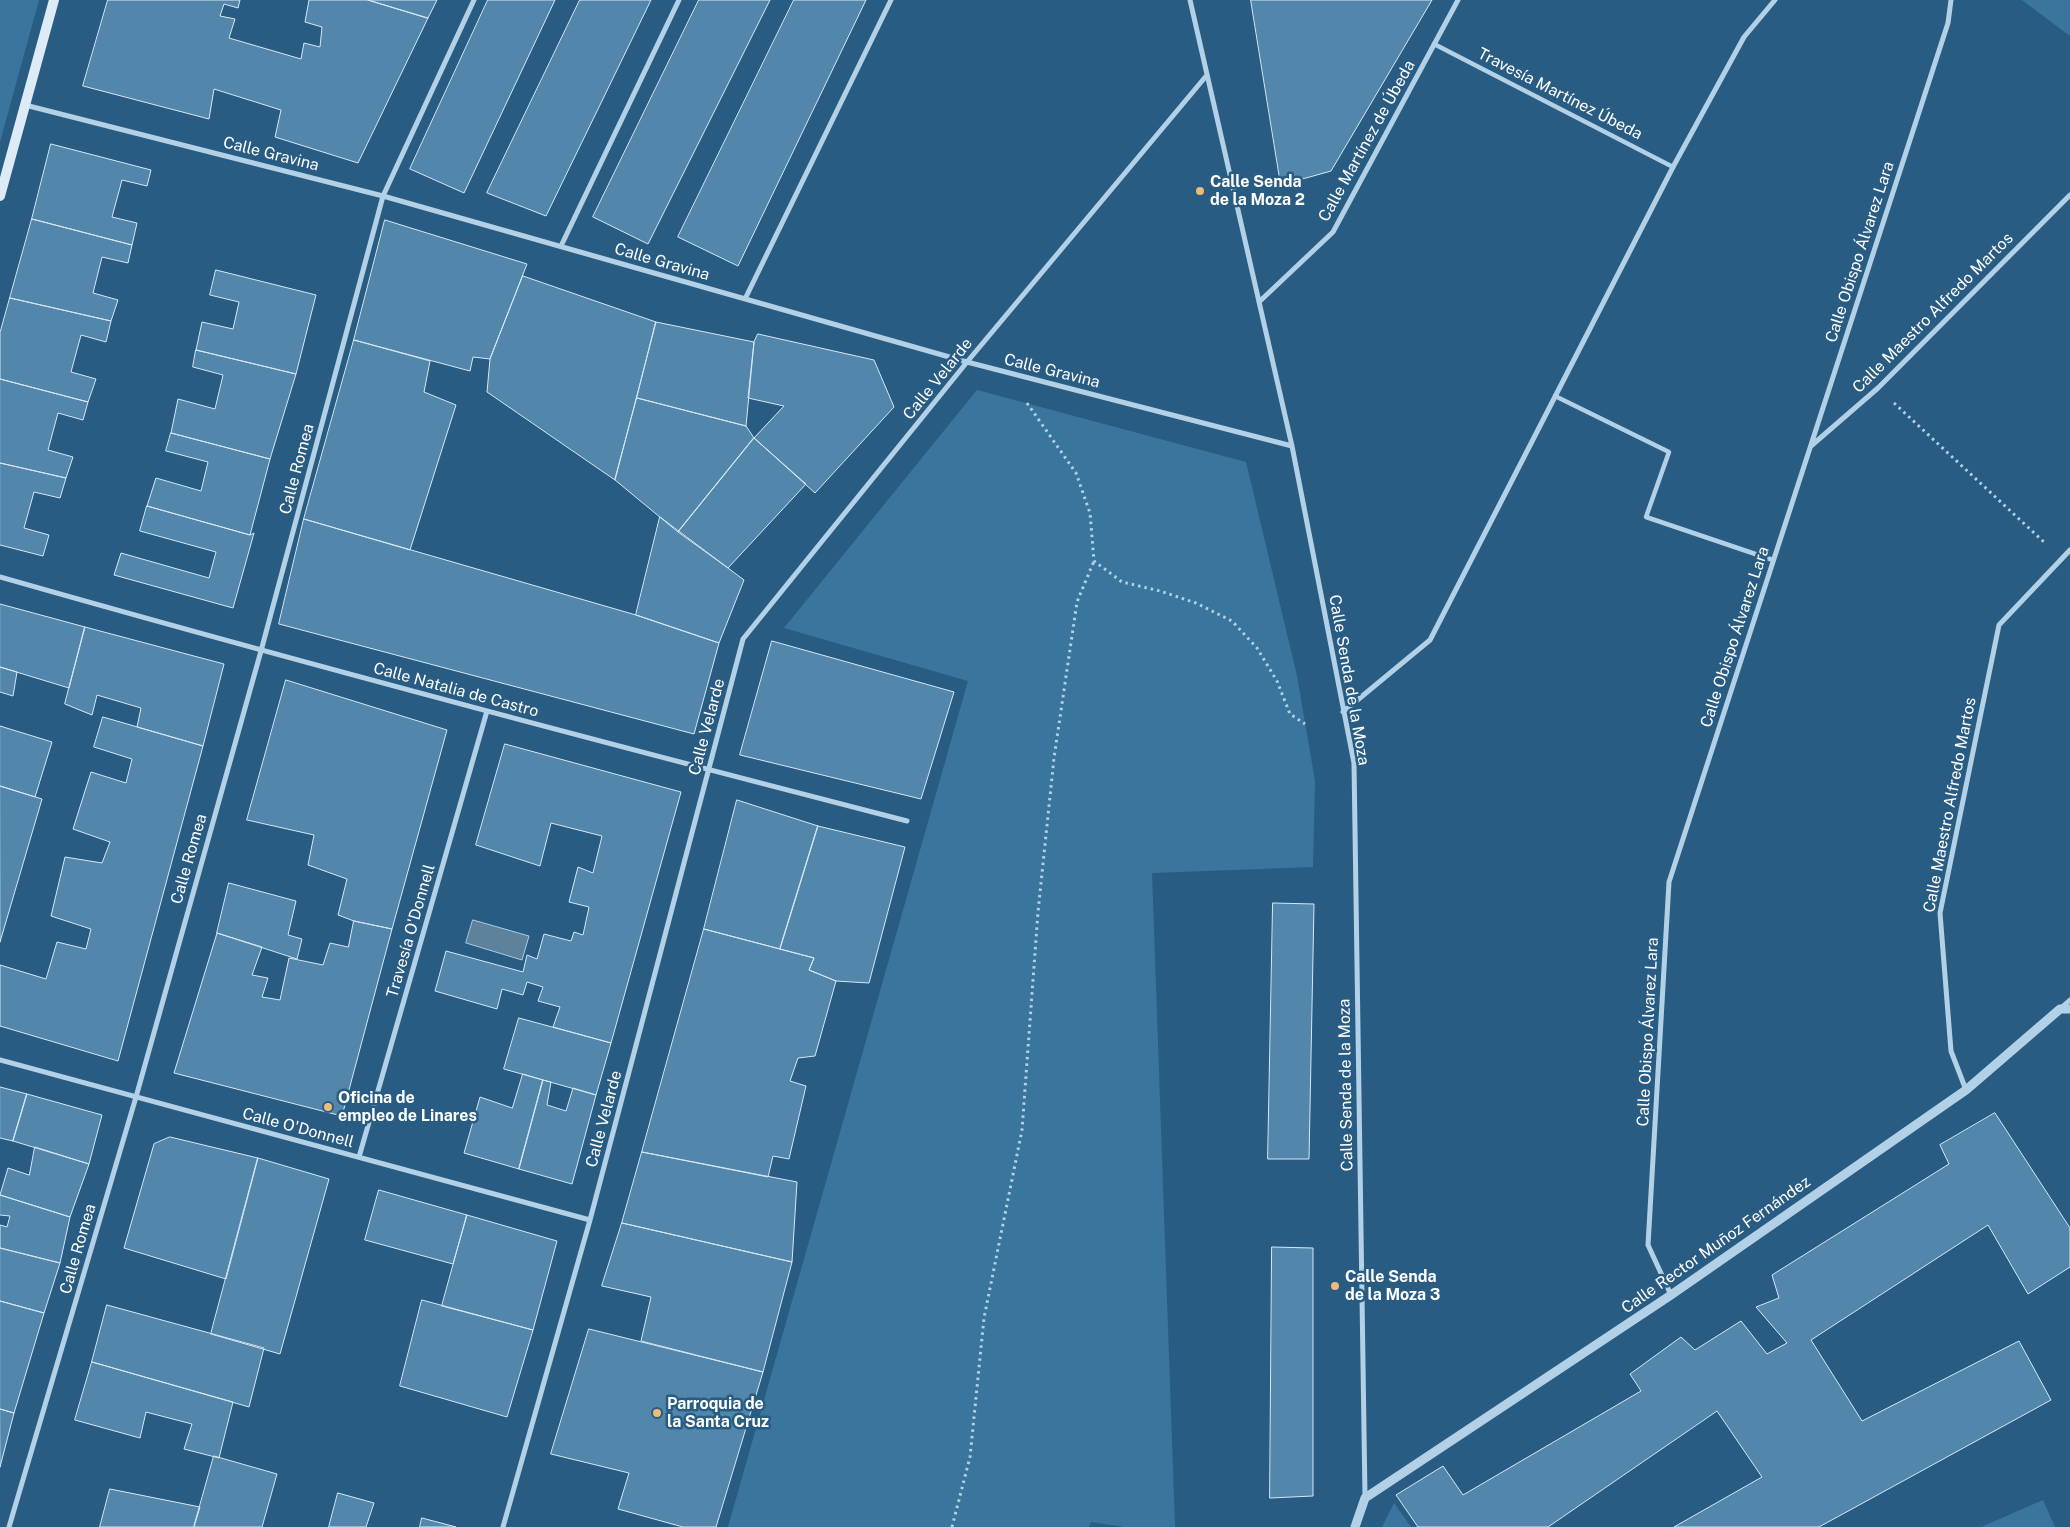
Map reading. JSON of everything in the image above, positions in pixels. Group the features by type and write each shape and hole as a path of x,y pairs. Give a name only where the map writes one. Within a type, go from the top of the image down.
{"main road":[{"path":"0,196 54,0"}],"street":[{"name":"Calle Romea","path":"9,1527 136,1097 261,651 383,196 474,0"},
{"path":"561,246 679,0"},
{"path":"745,299 891,0"},
{"name":"Calle Senda de la Moza","path":"1190,0 1292,446 1354,763 1365,1498"},
{"name":"Calle Martínez de Úbeda","path":"1259,302 1333,232 1458,0"},
{"path":"1343,712 1430,640 1673,167 1744,37 1775,0"},
{"name":"Calle Obispo Álvarez Lara","path":"1672,1295 1648,1245 1668,882 1948,23 1951,0"},
{"name":"Travesía Martínez Úbeda","path":"1434,44 1673,167"},
{"name":"Calle Velarde","path":"503,1527 590,1220 743,639 968,362 1207,75"},
{"name":"Calle Gravina","path":"25,105 383,196 968,362 1292,446"},
{"name":"Calle Maestro Alfredo Martos","path":"1810,446 1878,388 2070,195"},
{"path":"1555,396 1670,452 1646,517 1773,560"},
{"name":"Calle Maestro Alfredo Martos","path":"1966,1090 1951,1051 1940,913 1999,624 2070,550"},
{"name":"Calle Natalia de Castro","path":"0,577 261,651 907,821"},
{"name":"Travesía O'Donnell","path":"360,1158 487,711"},
{"name":"Calle Rector Muñoz Fernández","path":"1365,1498 1672,1295 1966,1090 2070,1000"},
{"path":"2060,1010 2070,1009"},
{"name":"Calle O'Donnell","path":"0,1060 590,1220"},
{"path":"1355,1527 1365,1498"}],"path":[{"path":"1878,388 2062,559"},
{"path":"952,1527 970,1457 984,1318 1022,1130 1038,912 1054,758 1077,602 1094,561 1090,513 1076,473 1027,403"},
{"path":"1094,561 1122,582 1160,591 1196,603 1232,621 1257,648 1277,681 1290,714 1305,724"}],"shaded area":[{"path":"0,0 39,0 0,142"},
{"path":"2022,0 2070,0 2070,36"},
{"path":"977,390 1246,462 1297,676 1315,781 1313,867 1152,873 1175,1527 1125,1527 1091,1522 1089,1527 728,1527 968,681 784,628"},
{"path":"473,920 529,936 522,960 466,943"},
{"path":"2043,1500 2055,1527 1981,1527"},
{"path":"1394,1503 1411,1527 1382,1527"}],"building":[{"path":"108,0 240,0 238,8 224,4 220,16 235,19 229,38 301,59 304,43 320,47 322,27 305,22 309,0 368,0 428,18 358,163 275,137 281,110 214,89 209,119 83,86"},
{"path":"368,0 437,0 428,18"},
{"path":"488,0 555,0 464,193 410,169"},
{"path":"580,0 651,0 546,216 487,193"},
{"path":"699,0 770,0 648,244 593,217"},
{"path":"794,0 866,0 738,266 678,237"},
{"path":"1251,0 1432,0 1331,171 1281,185"},
{"path":"51,144 151,170 147,186 122,180 112,217 137,223 132,245 32,219"},
{"path":"32,219 132,245 128,263 102,257 93,293 118,300 111,321 10,298"},
{"path":"385,220 527,264 490,359 473,357 470,371 354,340"},
{"path":"216,270 316,295 296,374 196,350 202,322 233,329 239,302 210,295"},
{"path":"523,276 656,322 615,480 487,392 490,359"},
{"path":"10,298 111,321 106,342 81,335 71,372 96,379 88,402 0,379 0,333"},
{"path":"656,322 754,342 746,426 637,398"},
{"path":"758,334 874,360 894,407 815,493 754,438 784,406 748,398 754,342"},
{"path":"354,340 430,361 424,392 456,405 410,550 304,519"},
{"path":"196,350 296,374 270,459 171,433 178,399 215,409 223,375 193,367"},
{"path":"0,379 88,402 83,420 58,413 48,450 73,457 66,478 0,463"},
{"path":"637,398 746,426 754,438 678,532 615,480"},
{"path":"171,433 270,459 250,535 147,506 156,478 201,491 208,462 166,451"},
{"path":"754,438 806,484 728,568 678,532"},
{"path":"0,463 66,478 60,498 34,492 24,528 49,535 43,556 0,545"},
{"path":"147,506 250,535 254,533 233,608 114,575 121,553 209,578 216,552 140,531"},
{"path":"660,517 744,580 719,643 636,615"},
{"path":"304,519 636,615 719,643 694,734 279,624"},
{"path":"0,604 85,627 69,688 0,667"},
{"path":"85,627 224,664 203,746 137,727 141,708 97,695 92,715 65,704"},
{"path":"772,641 954,692 921,799 740,755"},
{"path":"0,667 17,672 13,696 0,692"},
{"path":"286,680 447,730 392,929 354,921 338,915 347,879 308,865 314,835 247,820"},
{"path":"103,717 203,746 118,1061 0,1026 0,965 46,979 57,942 86,949 91,929 51,916 65,857 102,863 110,842 73,829 91,772 126,783 132,759 94,747"},
{"path":"0,726 52,742 35,797 0,786"},
{"path":"505,744 681,792 611,1043 553,1027 560,1007 538,1001 543,987 527,982 523,995 502,989 497,1009 435,991 446,951 523,972 527,955 537,959 544,934 571,941 574,932 583,935 589,907 569,902 578,867 593,873 602,836 551,823 540,866 476,845"},
{"path":"0,786 42,799 0,942"},
{"path":"737,800 818,826 780,949 704,929"},
{"path":"818,826 905,847 869,983 836,981 809,970 814,958 780,949"},
{"path":"229,883 296,901 288,935 302,939 297,959 217,933"},
{"path":"1273,903 1314,904 1309,1159 1268,1159"},
{"path":"354,921 392,929 342,1116 174,1073 217,933 262,947 252,975 268,978 262,997 280,1000 289,958 323,965 330,943 348,947"},
{"path":"704,929 814,958 809,970 836,981 815,1056 798,1058 790,1081 806,1086 789,1159 773,1156 768,1177 642,1152"},
{"path":"519,1018 611,1043 596,1095 504,1069"},
{"path":"523,1074 543,1080 519,1169 464,1153 480,1097 512,1108"},
{"path":"543,1080 551,1082 547,1105 566,1111 573,1088 596,1095 572,1184 519,1169"},
{"path":"0,1087 27,1094 13,1141 0,1138"},
{"path":"27,1094 102,1115 89,1164 13,1141"},
{"path":"1995,1113 2070,1228 2070,1267 2028,1294 1988,1225 1811,1340 1862,1421 2019,1341 2051,1400 1819,1527 1674,1527 1762,1477 1717,1411 1548,1527 1418,1527 1396,1495 1443,1466 1463,1495 1641,1391 1630,1374 1681,1337 1695,1350 1741,1321 1767,1354 1787,1343 1756,1307 1779,1298 1772,1275 1949,1164 1940,1145"},
{"path":"170,1137 258,1158 226,1279 124,1248 154,1144"},
{"path":"35,1147 89,1164 70,1217 0,1195 8,1168 29,1175"},
{"path":"642,1152 797,1182 792,1262 622,1223"},
{"path":"258,1158 329,1179 280,1354 211,1334"},
{"path":"379,1190 467,1215 453,1264 365,1240"},
{"path":"0,1195 70,1217 60,1263 0,1248 0,1225 7,1227 10,1216 0,1215"},
{"path":"467,1215 557,1241 533,1330 442,1306"},
{"path":"622,1223 792,1262 763,1372 641,1341 651,1297 602,1286"},
{"path":"1272,1247 1313,1248 1313,1496 1270,1498"},
{"path":"0,1248 60,1263 44,1313 0,1301"},
{"path":"422,1300 533,1330 507,1417 400,1386"},
{"path":"0,1301 44,1313 14,1413 0,1409"},
{"path":"107,1305 264,1348 249,1407 92,1362"},
{"name":"Parroquia de la Santa Cruz","path":"589,1329 763,1372 716,1527 683,1527 618,1509 629,1473 551,1454"},
{"path":"92,1362 233,1402 219,1458 184,1449 192,1424 146,1412 140,1438 75,1420"},
{"path":"0,1409 14,1413 0,1467"},
{"path":"214,1456 277,1474 262,1527 194,1527"},
{"path":"110,1489 200,1507 194,1527 100,1527"},
{"path":"338,1493 374,1503 366,1527 329,1527"},
{"path":"422,1518 456,1527 420,1527"}],"place":[{"name":"Calle Senda de la Moza 2","path":"1200,191"},
{"name":"Oficina de empleo de Linares","path":"328,1107"},
{"name":"Calle Senda de la Moza 3","path":"1335,1286"},
{"name":"Parroquia de la Santa Cruz","path":"657,1413"}]}
